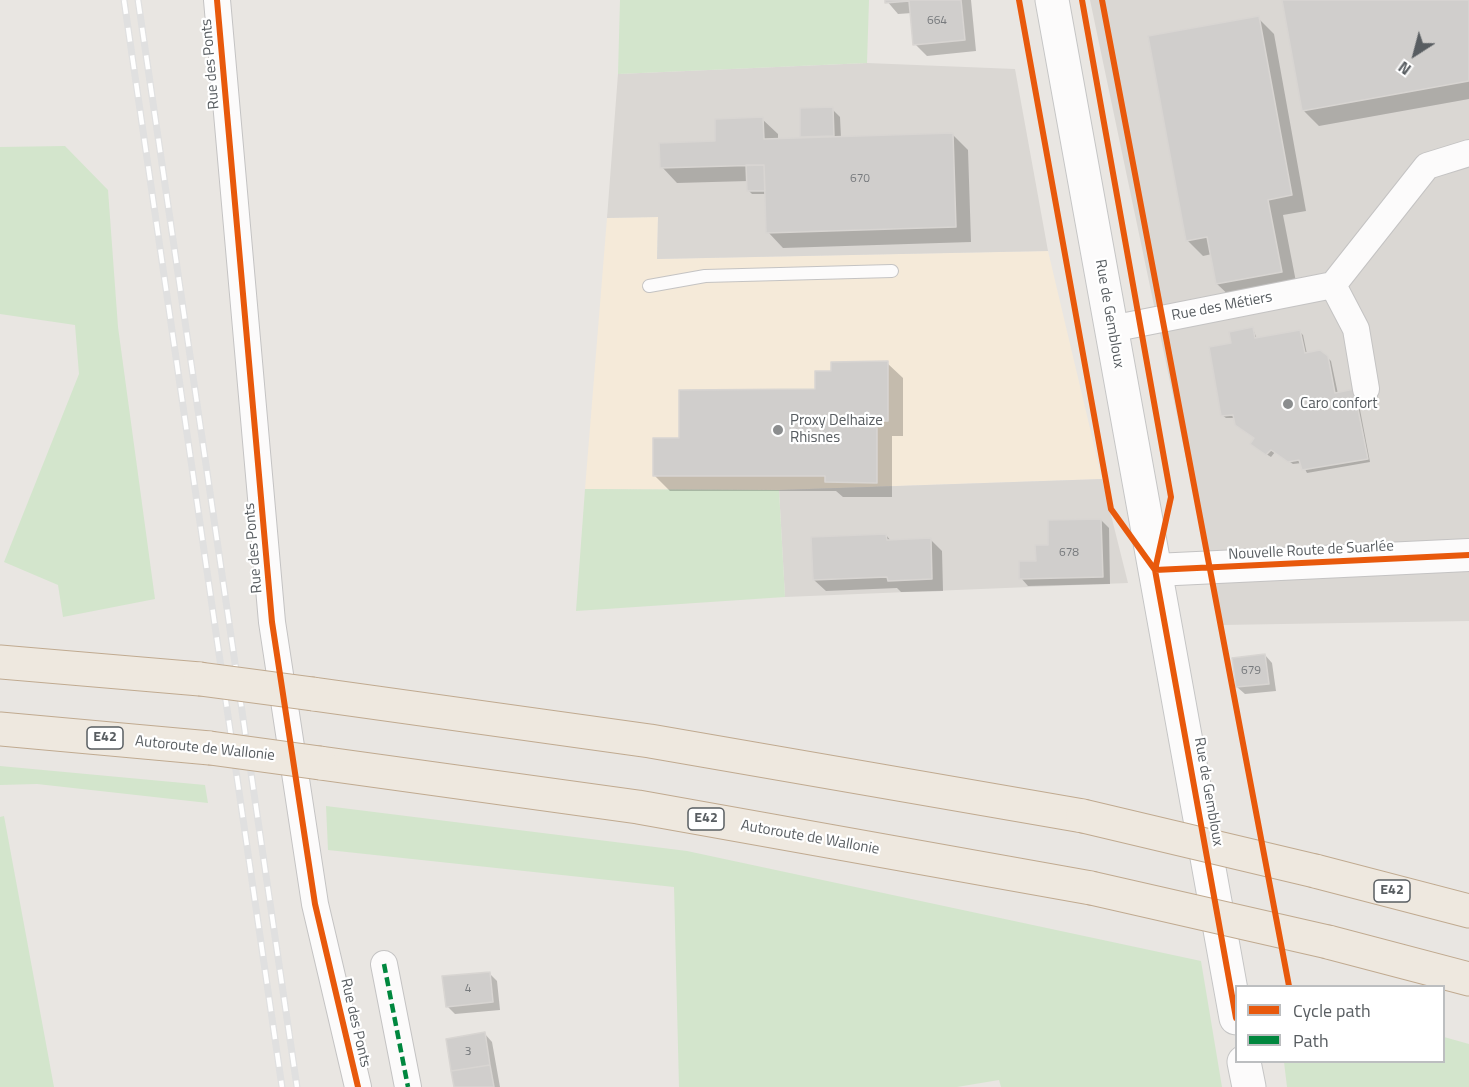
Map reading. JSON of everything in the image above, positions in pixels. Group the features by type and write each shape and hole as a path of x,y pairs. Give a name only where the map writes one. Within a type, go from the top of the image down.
{"highway":[{"name":"E42","path":"0,662 200,679 650,741 1083,816 1469,910"},
{"name":"Autoroute de Wallonie","path":"0,729 210,748 638,807 1091,888 1328,942 1469,979"}],"main road":[{"name":"Rue de Gembloux","path":"1052,0 1235,1012"},
{"path":"1244,1063 1249,1087"}],"street":[{"name":"Rue des Ponts","path":"217,0 272,622 315,904 358,1087"},
{"path":"1366,389 1356,328 1333,285 1426,166 1469,153"},
{"name":"Rue des Métiers","path":"1111,329 1333,285"},
{"name":"Nouvelle Route de Suarlée","path":"1155,570 1469,555"},
{"path":"384,964 408,1087"}],"lane":[{"path":"649,286 705,276 892,271"}],"shaded area":[{"path":"1090,0 1469,0 1469,621 1221,625"},
{"path":"867,63 1015,69 1048,251 657,259 658,217 607,218 618,74"},
{"path":"658,217 657,259 1048,251 1102,479 779,490 585,489 607,218"},
{"path":"1102,479 1128,583 785,597 779,490"}],"green space":[{"path":"620,0 869,0 867,63 618,74"},
{"path":"65,146 108,190 118,327 155,599 63,617 58,585 4,562 79,374 75,325 0,314 0,147"},
{"path":"585,489 779,490 785,597 576,611"},
{"path":"0,766 205,785 208,803 37,784 0,785"},
{"path":"326,806 687,851 1201,961 1222,1087 1001,1087 999,1080 957,1087 679,1087 674,887 328,850"},
{"path":"4,816 54,1087 0,1087 0,817"},
{"path":"1445,1037 1469,1044 1469,1087 1287,1087 1284,1063 1445,1063"}],"building":[{"path":"885,0 961,0 965,40 913,45 909,1 885,3"},
{"path":"1282,0 1469,0 1469,81 1302,111"},
{"path":"1259,16 1292,195 1268,200 1282,272 1216,284 1207,237 1186,241 1148,36"},
{"path":"833,107 834,136 800,137 800,108"},
{"path":"763,117 764,139 953,133 956,227 766,233 764,165 660,168 659,143 715,141 715,119"},
{"path":"746,165 764,165 765,191 747,191"},
{"name":"Caro confort","path":"1253,327 1255,338 1300,330 1305,353 1320,350 1328,356 1335,393 1354,389 1368,459 1302,470 1299,460 1288,462 1271,450 1266,455 1250,444 1254,438 1235,425 1233,415 1221,416 1209,347 1231,343 1229,332"},
{"name":"Proxy Delhaize Rhisnes","path":"888,361 888,421 877,421 877,483 825,482 825,476 653,476 653,438 679,438 679,390 815,389 815,371 831,371 831,362"},
{"path":"1101,519 1103,577 1019,579 1019,561 1036,561 1035,545 1048,545 1048,520"},
{"path":"886,534 887,540 931,538 932,579 888,581 887,577 813,580 811,537"},
{"path":"1265,654 1269,684 1236,687 1232,658"},
{"path":"490,972 493,1002 446,1007 442,976"},
{"path":"485,1032 490,1065 451,1071 446,1039"},
{"path":"490,1065 494,1087 454,1087 451,1071"}],"railway":[{"path":"124,0 282,1087"},
{"path":"138,0 297,1087"}],"marked path":[{"path":"384,964 408,1087"}],"cycle path":[{"path":"217,0 272,622 315,904 358,1087"},
{"path":"1019,0 1111,509 1155,570"},
{"path":"1082,0 1171,497 1155,570 1235,1012"},
{"path":"1102,0 1289,985"},
{"path":"1155,570 1469,555"}],"place":[{"name":"Caro confort","path":"1288,404"},
{"name":"Proxy Delhaize Rhisnes","path":"778,430"}]}
